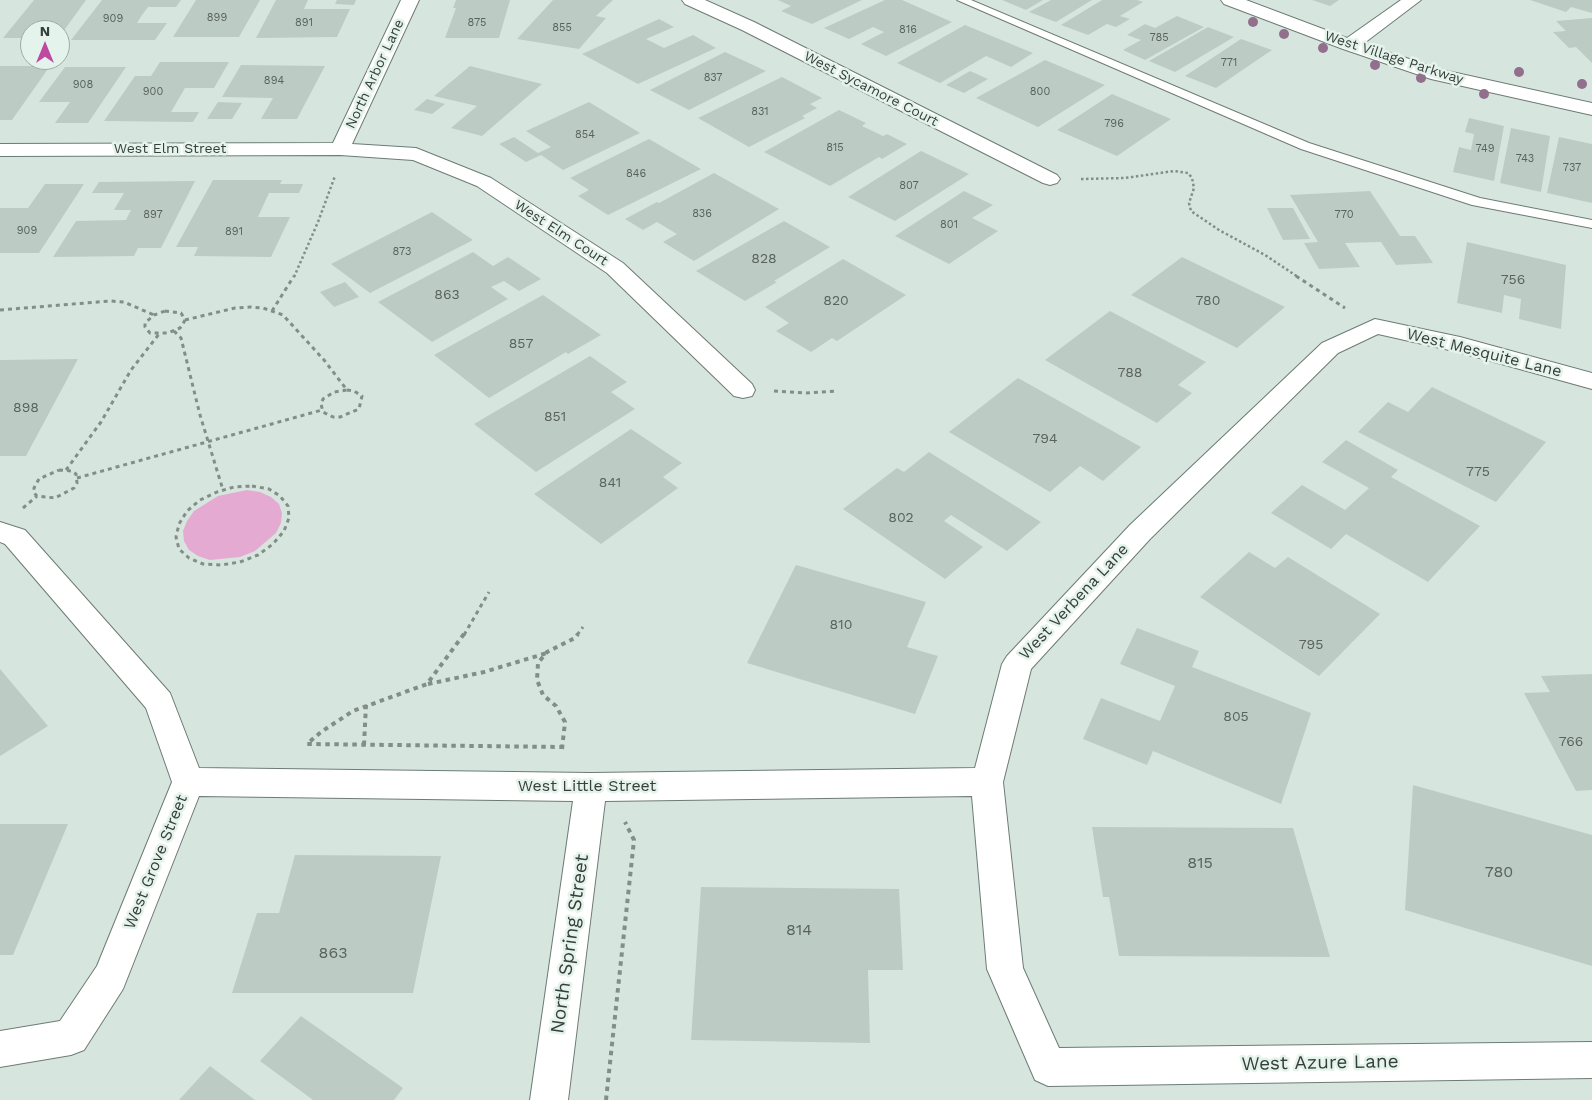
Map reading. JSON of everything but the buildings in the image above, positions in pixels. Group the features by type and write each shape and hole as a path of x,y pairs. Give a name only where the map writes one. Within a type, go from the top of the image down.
{"street":[{"name":"North Arbor Lane","path":"340,149 410,0"},
{"name":"West Sycamore Court","path":"691,0 748,26 1050,179"},
{"name":"West Village Parkway","path":"1230,0 1349,45 1438,74 1592,109"},
{"path":"1349,45 1412,0"},
{"name":"West Elm Street","path":"0,150 340,149"},
{"name":"West Elm Court","path":"340,149 416,154 484,182 615,268 743,390"},
{"name":"West Mesquite Lane","path":"1375,326 1460,345 1592,381"},
{"name":"West Verbena Lane","path":"1048,1067 1004,969 987,782 1017,664 1140,532 1330,348 1375,326"},
{"name":"West Grove Street","path":"0,532 15,537 159,702 188,782 110,978 71,1037 0,1049"},
{"name":"West Little Street","path":"188,782 586,787 987,782"},
{"name":"North Spring Street","path":"549,1100 586,787"},
{"name":"West Azure Lane","path":"1048,1067 1592,1060"}],"lane":[{"path":"962,0 1305,146 1477,202 1592,224"}],"path":[{"path":"272,311 291,283 315,230 339,167 340,149"},
{"path":"1050,179 1113,179 1174,172 1188,173 1192,178 1194,188 1189,203 1191,211 1200,219 1265,255 1375,326"},
{"path":"0,310 110,301 124,302 154,315"},
{"path":"185,320 184,316 177,311 165,311 154,315 145,323 145,327 150,333 159,334 174,331 180,328 185,320 235,308 250,307 283,315 294,324 347,390"},
{"path":"174,331 181,338 208,442 223,490"},
{"path":"66,470 101,422 131,370 159,334"},
{"path":"347,390 354,391 362,396 362,405 359,409 340,417 328,415 322,410 321,404 328,395 347,390"},
{"path":"743,390 806,393 837,391"},
{"path":"77,478 322,410"},
{"path":"72,471 77,478 74,488 55,498 42,498 34,493 35,484 39,479 52,472 72,471"},
{"path":"252,486 268,489 280,496 288,506 289,518 284,532 274,544 258,555 240,562 221,565 203,564 189,558 179,549 176,537 179,524 187,511 200,500 223,490 252,486"},
{"path":"427,684 462,638 489,592"},
{"path":"562,747 307,744 353,711 427,684 484,672 547,652 575,638 583,627"},
{"path":"547,652 538,663 537,680 543,695 556,706 565,722 562,747 586,787 634,840 606,1100"},
{"path":"364,745 366,706"}],"shaded area":[{"path":"247,490 260,492 271,497 279,504 282,513 281,523 276,533 255,551 240,557 210,560 198,556 189,550 184,541 183,531 194,511 218,496"}]}
